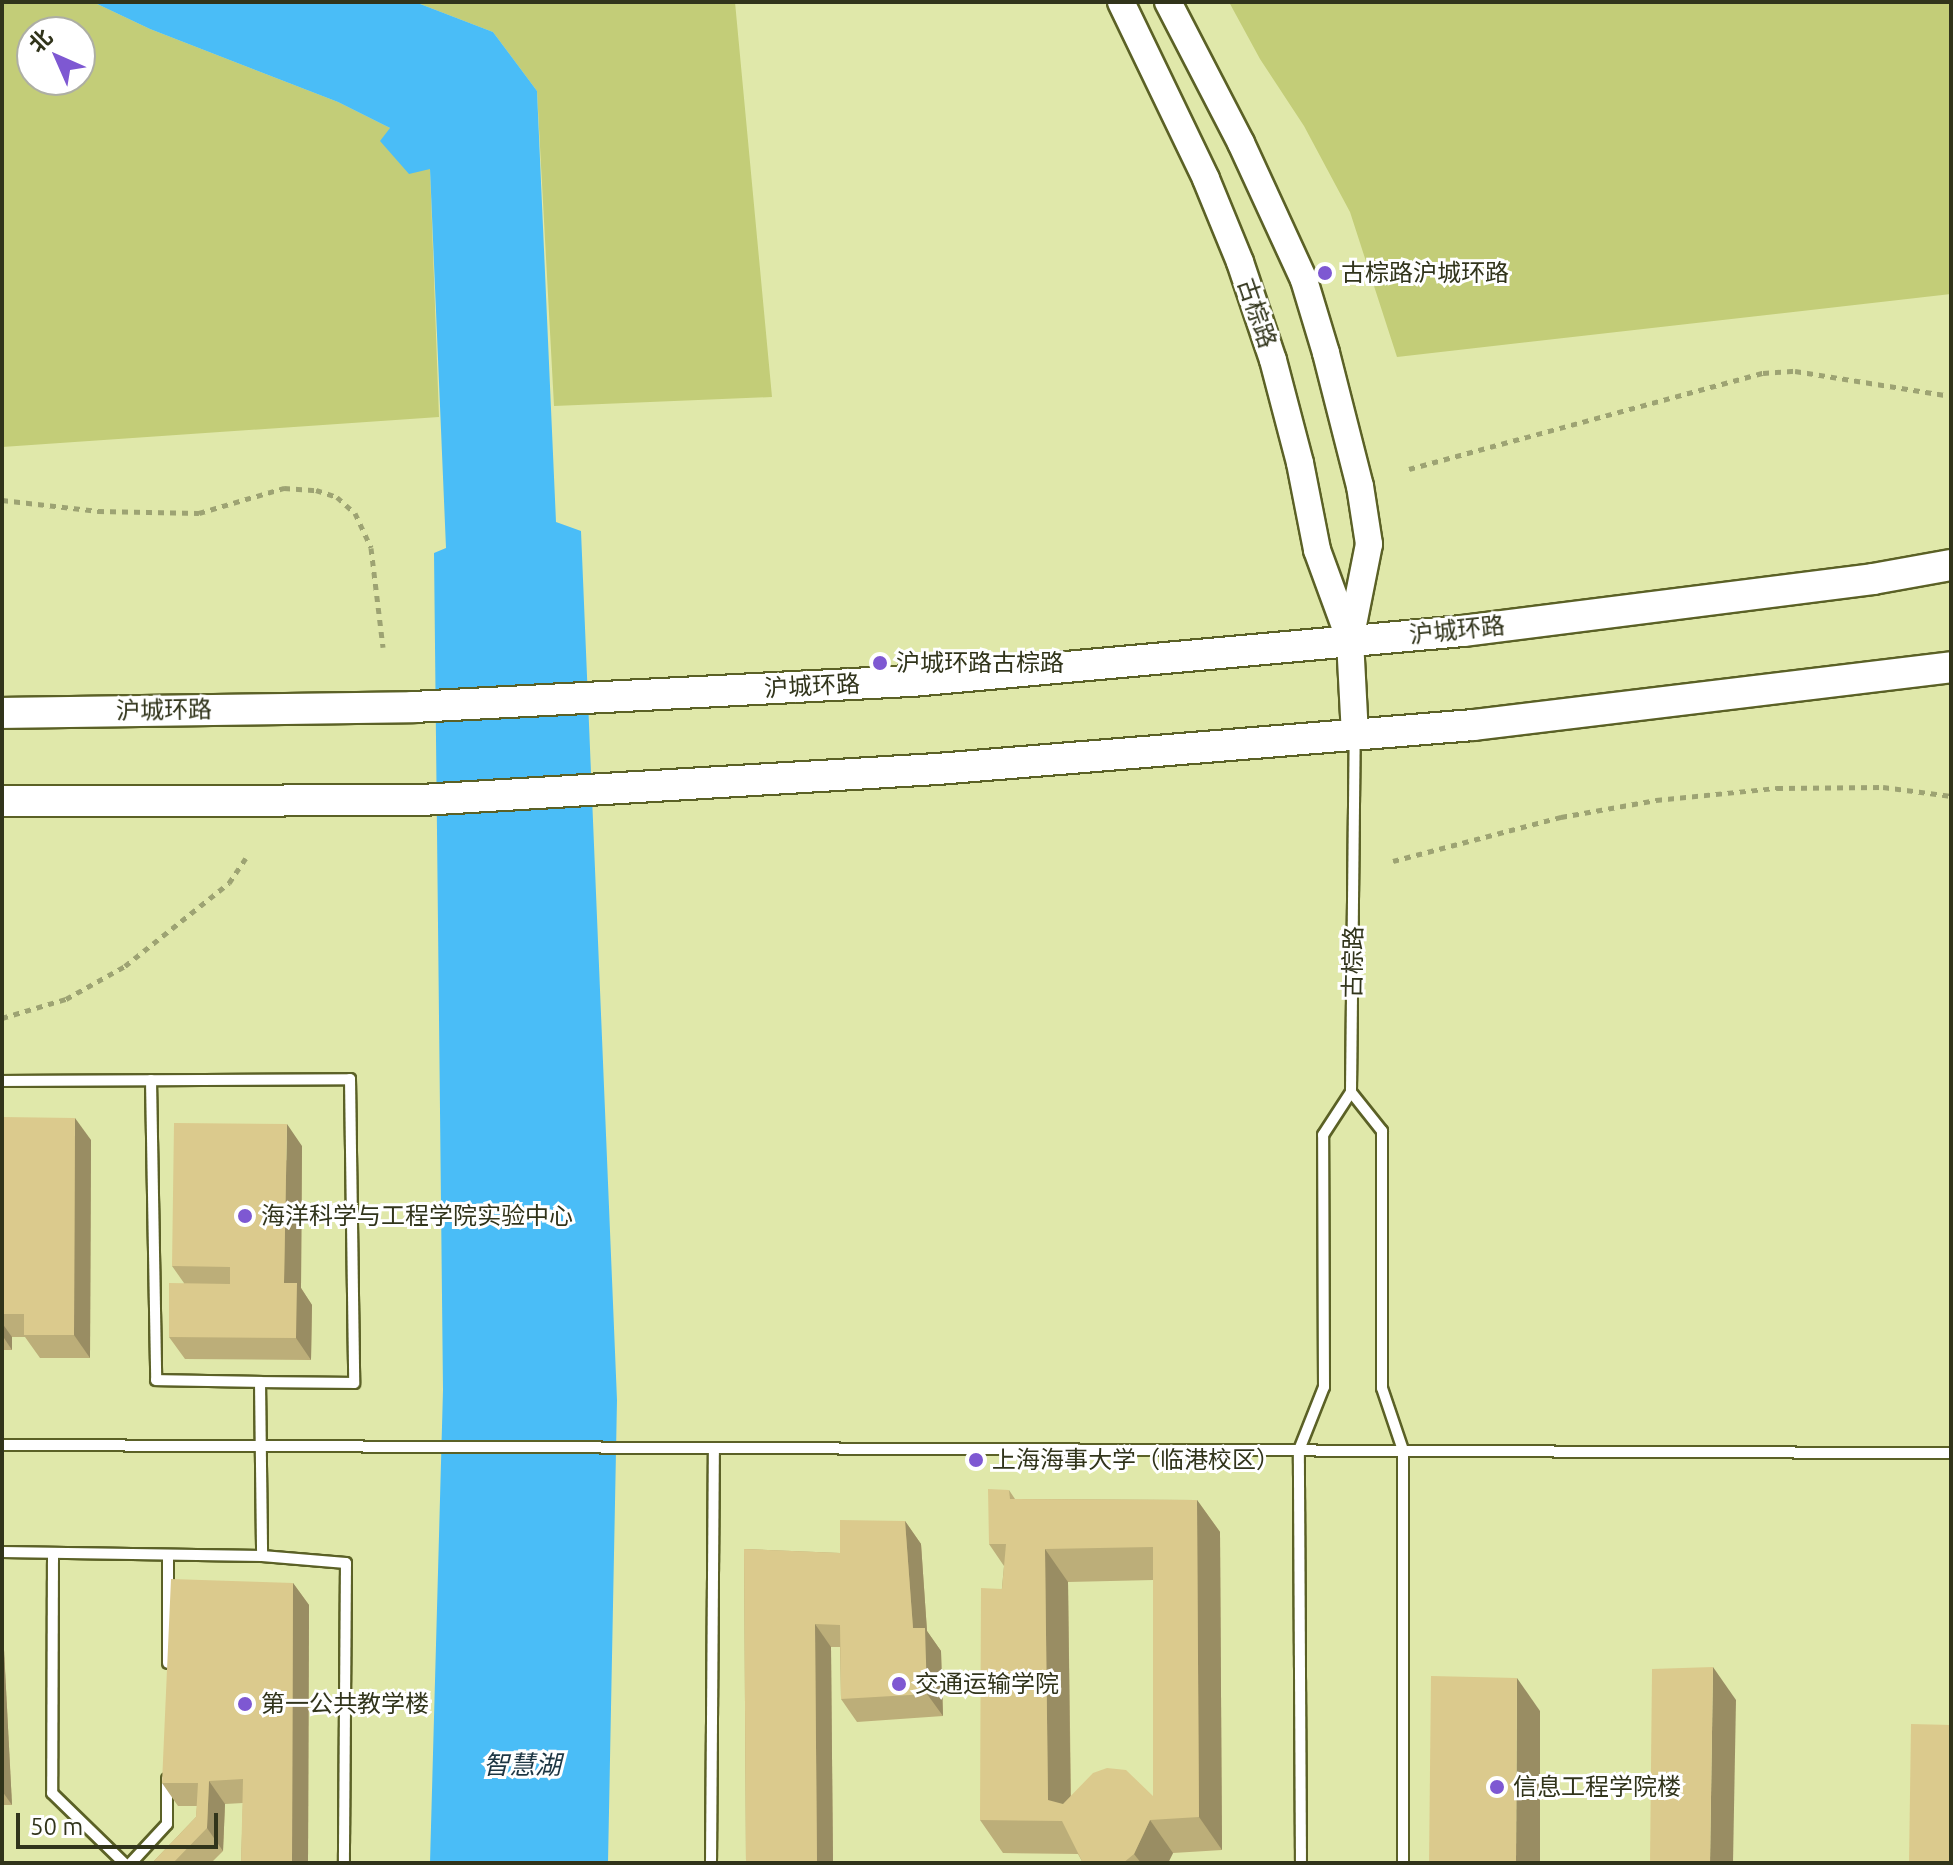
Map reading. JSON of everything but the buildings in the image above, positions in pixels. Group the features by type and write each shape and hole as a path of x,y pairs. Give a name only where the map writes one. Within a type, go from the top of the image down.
{"main road":[{"name":"沪城环路","path":"2,713 413,707 912,681 1463,631 1873,579 1951,565"},
{"path":"2,801 421,800 606,791 1355,736 1951,667"}],"street":[{"name":"古棕路","path":"1121,2 1206,179 1240,262 1273,360 1300,463 1317,550 1350,640"},
{"name":"古棕路","path":"1168,2 1241,143 1304,280 1360,486 1369,544 1350,640 1355,736"}],"lane":[{"name":"古棕路","path":"1351,1092 1355,736"},
{"path":"2,1081 151,1080 350,1079 354,1383 156,1380 151,1080"},
{"path":"1301,1863 1299,1450 1324,1387 1323,1135 1351,1092 1382,1131 1382,1388 1403,1450 1403,1863"},
{"path":"260,1382 262,1556"},
{"path":"2,1445 1951,1453"},
{"path":"711,1863 714,1448"},
{"path":"2,1552 262,1556 346,1563 344,1863"},
{"path":"53,1554 52,1793 124,1863"},
{"path":"168,1555 168,1681"},
{"path":"131,1863 167,1824 167,1761"}],"path":[{"path":"1409,469 1763,373 1795,371 1951,396"},
{"path":"2,500 98,511 199,513 284,488 316,490 337,497 355,513 371,548 383,647"},
{"path":"1393,861 1561,817 1656,800 1777,788 1883,787 1951,796"},
{"path":"2,1018 66,999 125,966 229,883 246,858"}],"green space":[{"path":"2,2 93,2 150,29 338,102 390,128 430,168 439,417 2,447"},
{"path":"415,2 735,2 772,397 554,406 537,91 493,32"},
{"path":"1229,2 1951,2 1951,294 1397,357 1350,212 1304,126 1260,59"}],"water":[{"name":"智慧湖","path":"93,2 415,2 493,32 537,91 556,522 581,531 617,1400 608,1863 430,1863 443,1390 434,553 446,548 430,169 409,174 380,141 390,128 338,102 150,29"}],"place":[{"name":"古棕路沪城环路","path":"1325,273"},
{"name":"沪城环路古棕路","path":"880,663"},
{"name":"海洋科学与工程学院实验中心","path":"245,1216"},
{"name":"上海海事大学（临港校区）","path":"976,1460"},
{"name":"交通运输学院","path":"899,1684"},
{"name":"第一公共教学楼","path":"245,1704"},
{"name":"信息工程学院楼","path":"1497,1787"}]}
